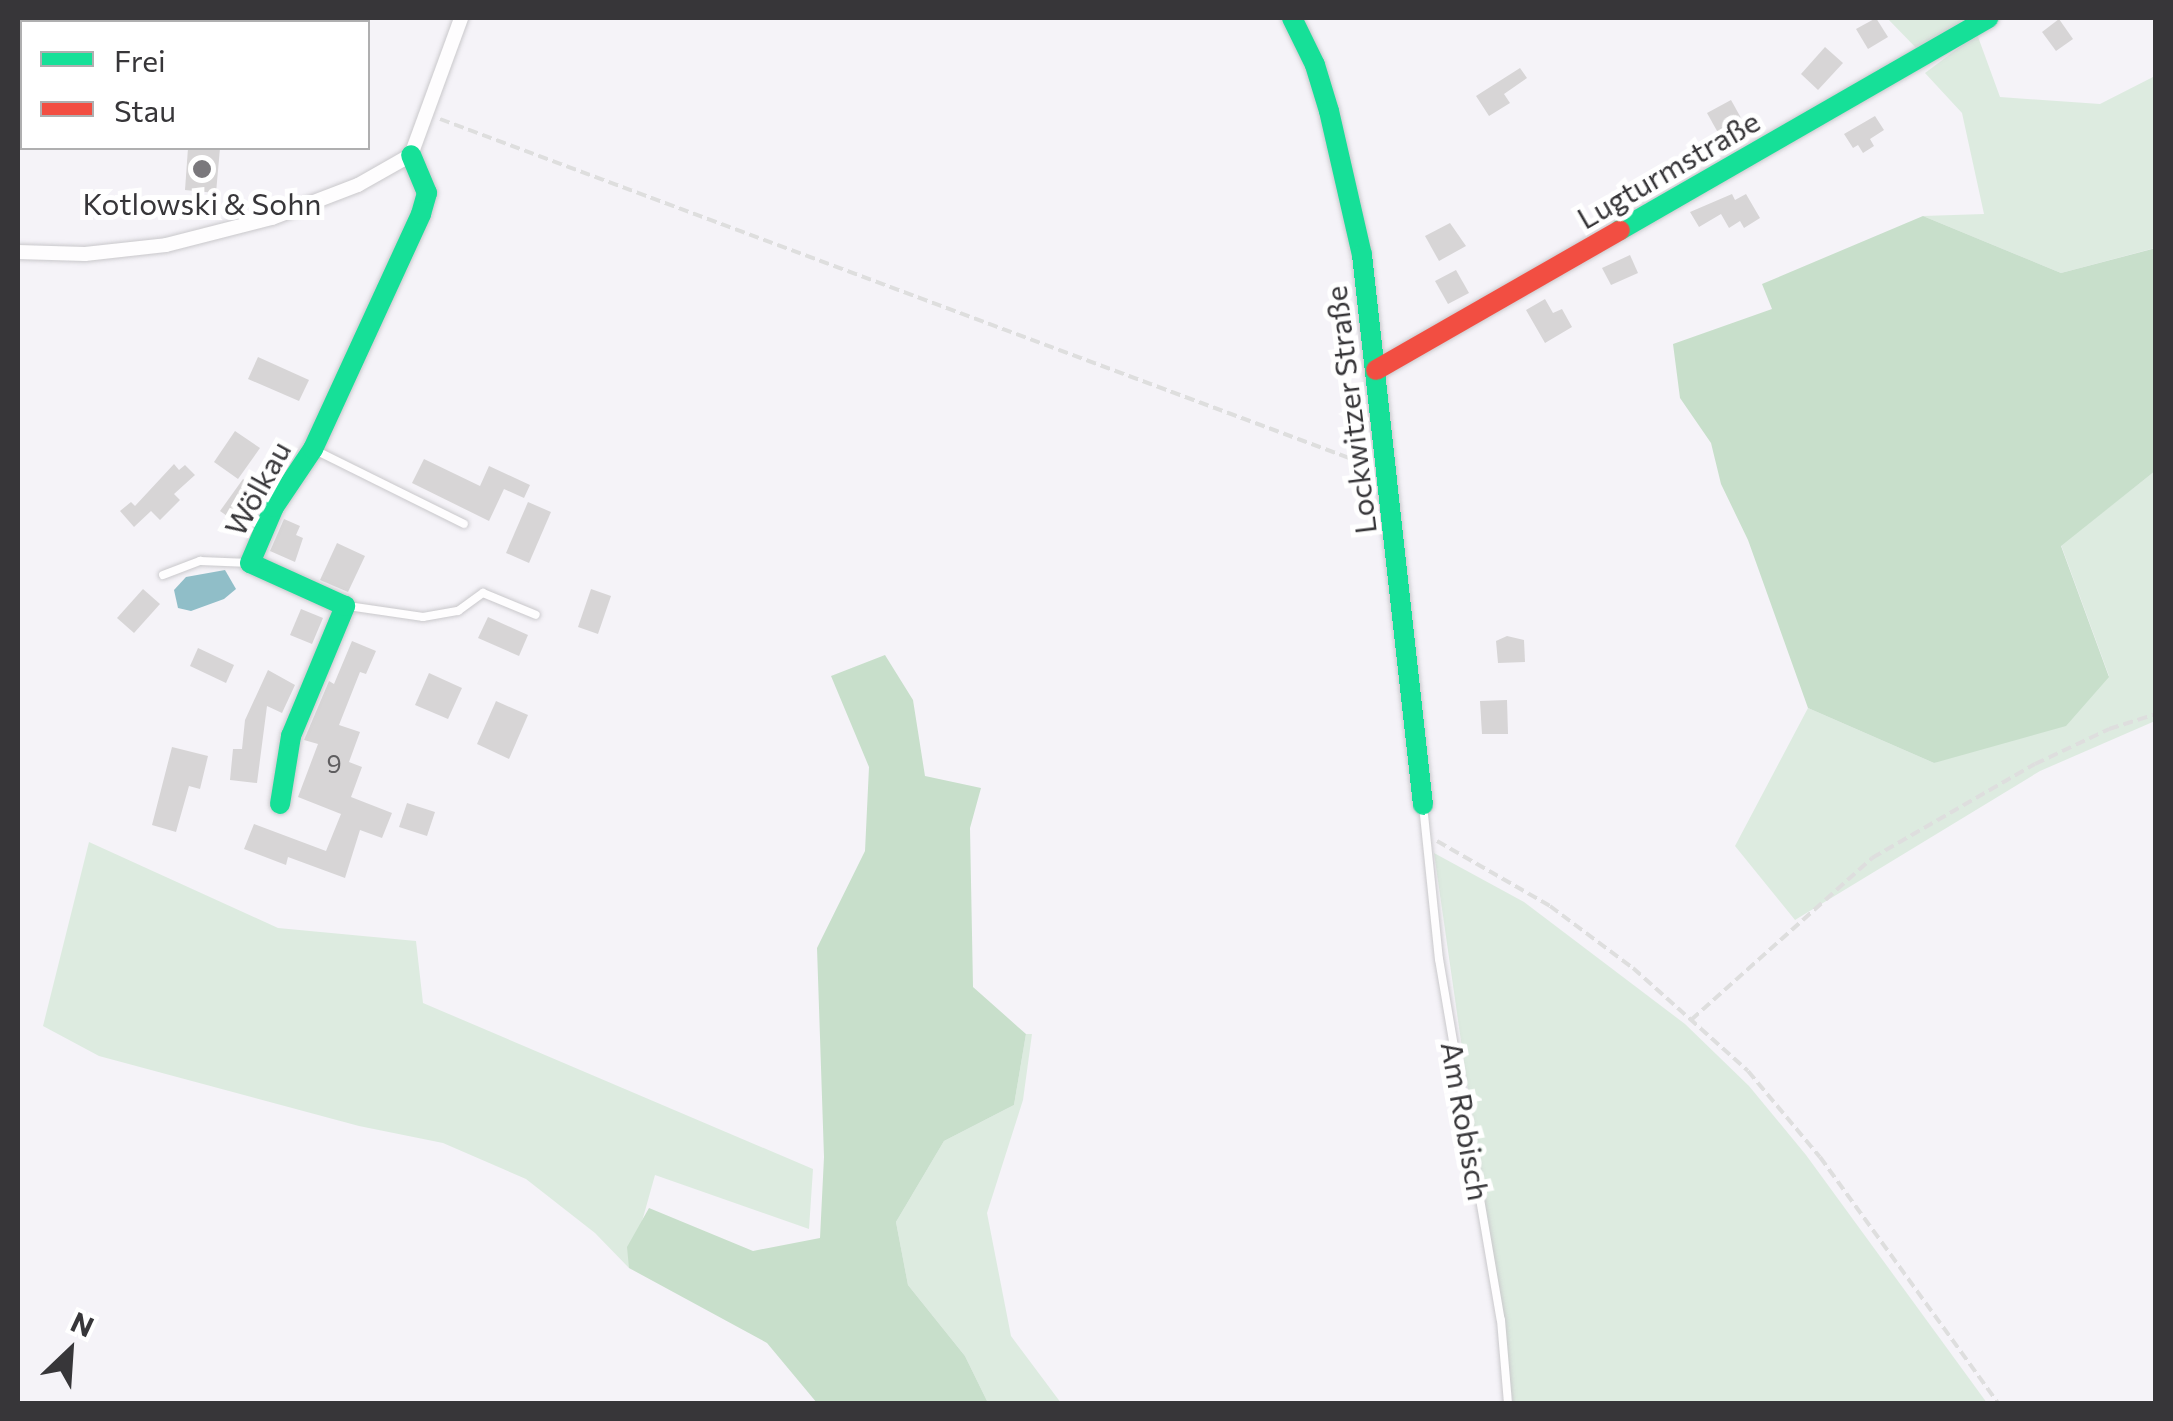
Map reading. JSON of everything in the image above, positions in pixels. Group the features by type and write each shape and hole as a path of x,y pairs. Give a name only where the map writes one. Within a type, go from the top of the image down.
{"street":[{"path":"18,252 85,254 166,245 272,218 358,185 411,155 461,18"},
{"name":"Lockwitzer Straße","path":"1292,18 1307,46 1328,111 1362,254 1423,805"},
{"name":"Lugturmstraße","path":"1376,370 1988,18"},
{"name":"Wölkau","path":"344,606 250,563 274,507 313,448 420,214 427,192 411,155"},
{"path":"280,804 292,736 344,606"}],"lane":[{"path":"313,448 464,524"},
{"path":"163,575 200,561 250,563"},
{"path":"344,606 423,617 458,611 483,593 536,615"},
{"name":"Am Robisch","path":"1423,805 1438,960 1500,1320 1508,1404"}],"path":[{"path":"426,114 1353,462 1385,467"},
{"path":"1691,1020 1872,858 2035,764 2109,729 2156,714"},
{"path":"1427,838 1550,906 1633,968 1748,1071 1820,1157 1999,1404"}],"shaded area":[{"path":"1887,18 1968,18 1920,52"},
{"path":"1977,34 2000,97 2100,104 2155,76 2155,248 2061,273 1923,216 1984,214 1962,113 1925,73"},
{"path":"2155,471 2155,721 2040,771 1795,920 1735,846 1808,708 1934,763 2109,676 2061,545"},
{"path":"89,842 278,928 416,941 423,1003 813,1169 809,1229 655,1175 629,1268 595,1233 526,1179 443,1143 359,1126 99,1056 43,1026"},
{"path":"1434,853 1524,902 1685,1024 1749,1086 1806,1155 1987,1403 1513,1403"},
{"path":"1026,1034 1032,1034 1023,1100 987,1213 1011,1336 1061,1403 988,1403 965,1356 908,1285 896,1222 944,1141 1014,1105"}],"green space":[{"path":"1923,216 2061,273 2156,248 2155,471 2061,546 2109,677 2066,726 1934,763 1808,708 1748,540 1721,484 1711,443 1680,398 1673,344 1772,309 1762,284"},
{"path":"885,655 913,700 925,776 981,788 970,828 973,987 1026,1034 1014,1105 944,1141 896,1222 908,1285 965,1356 988,1403 817,1403 767,1343 629,1268 627,1247 649,1208 753,1251 820,1238 824,1157 817,948 865,851 869,767 831,676"}],"water":[{"path":"225,570 236,589 224,599 191,611 178,608 174,590 186,577"}],"building":[{"path":"1876,18 1888,37 1868,49 1856,29"},
{"path":"2059,19 2073,39 2056,51 2042,32"},
{"path":"1825,47 1843,63 1818,90 1801,74"},
{"path":"1520,68 1527,78 1504,94 1510,103 1489,116 1476,96"},
{"path":"1731,100 1750,134 1726,147 1707,113"},
{"path":"1875,116 1884,130 1870,139 1874,146 1863,153 1858,145 1853,148 1844,134"},
{"name":"Kotlowski & Sohn","path":"188,150 220,150 216,193 185,190"},
{"path":"1732,194 1735,200 1746,194 1760,218 1744,228 1740,221 1729,228 1721,214 1699,227 1690,212"},
{"path":"1450,223 1466,246 1439,261 1425,236"},
{"path":"1630,255 1638,273 1611,285 1602,268"},
{"path":"1456,270 1469,293 1448,304 1435,281"},
{"path":"1545,299 1553,313 1562,309 1572,327 1545,343 1526,310"},
{"path":"258,357 309,380 299,401 248,379"},
{"path":"235,431 260,448 238,479 214,462"},
{"path":"424,459 480,486 489,466 530,485 524,498 504,489 489,521 412,483"},
{"path":"174,464 179,470 185,465 195,475 174,494 180,500 160,520 151,511 134,527 120,511 131,502 135,506"},
{"path":"243,479 265,495 244,528 220,511"},
{"path":"528,502 551,512 529,563 506,553"},
{"path":"284,519 300,526 296,535 303,538 295,562 270,551"},
{"path":"337,543 365,556 348,592 320,580"},
{"path":"143,589 160,604 134,633 117,618"},
{"path":"591,589 611,596 598,634 578,627"},
{"path":"301,609 323,618 312,644 290,635"},
{"path":"488,617 528,635 519,656 478,638"},
{"path":"1507,636 1524,640 1525,662 1498,663 1496,641"},
{"path":"352,641 376,651 366,674 360,672 339,725 360,732 349,762 362,767 351,797 392,813 382,838 360,830 345,878 288,857 286,865 244,849 254,824 326,851 341,814 298,797 318,744 304,740 329,681 334,684"},
{"path":"198,648 234,665 226,683 190,666"},
{"path":"268,670 295,685 282,713 267,706 257,783 230,780 233,749 242,749 245,720"},
{"path":"429,673 462,688 448,719 415,705"},
{"path":"1507,700 1508,734 1482,734 1480,701"},
{"path":"496,701 528,715 509,759 477,744"},
{"path":"172,747 208,756 200,789 189,786 176,832 152,825"},
{"path":"407,803 435,812 427,836 399,827"}],"traffic: fast":[{"path":"1292,18 1315,65 1329,111 1362,255 1423,805"},
{"path":"1620,230 1988,18"},
{"path":"280,804 291,736 345,606 250,563 274,507 313,449 421,214 427,193 411,155"}],"traffic: jam":[{"path":"1376,370 1620,230"}],"place":[{"name":"Kotlowski & Sohn","path":"202,169"}]}
